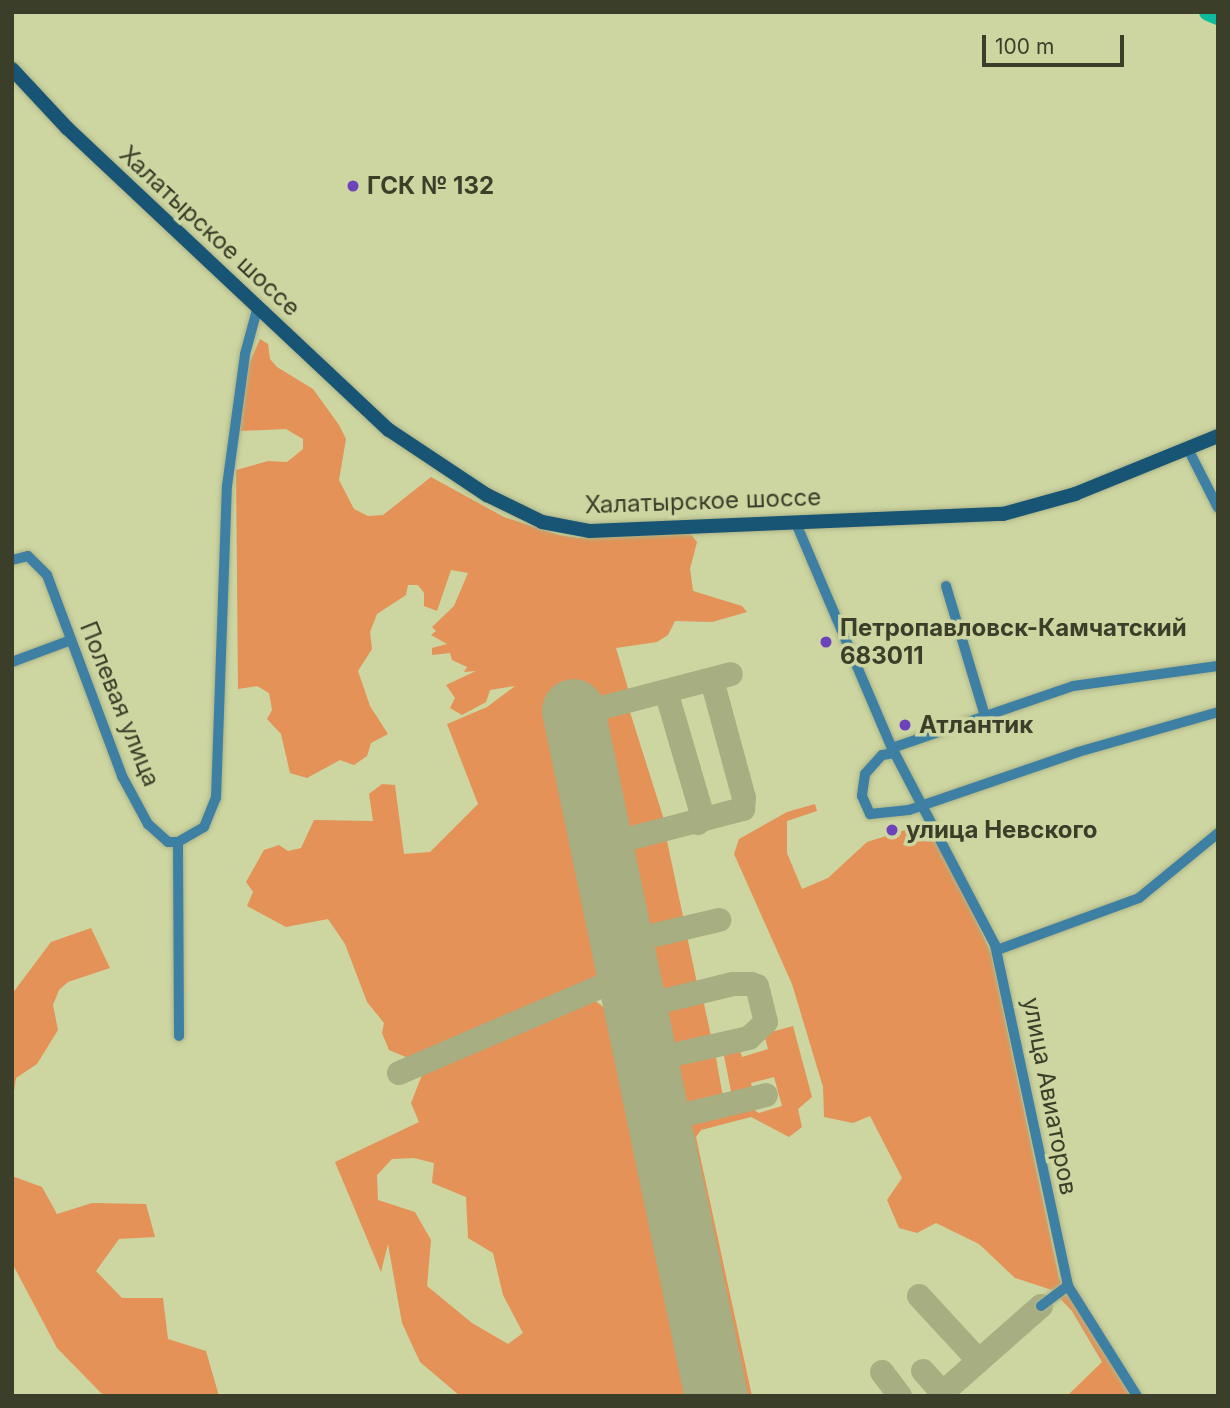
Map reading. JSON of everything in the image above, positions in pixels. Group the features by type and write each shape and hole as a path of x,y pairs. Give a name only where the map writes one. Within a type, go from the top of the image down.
{"street":[{"name":"Халатырское шоссе","path":"12,69 67,128 389,430 457,477 527,516 590,531 1003,514 1075,494 1218,436"},
{"path":"179,1036 178,842 204,827 216,798 227,486 245,354 258,306"},
{"path":"1188,449 1218,508"},
{"path":"795,521 893,751 921,804"},
{"name":"Полевая улица","path":"12,560 28,555 40,564 122,776 148,824 168,842 178,842"},
{"path":"946,586 985,716"},
{"path":"12,662 71,640"},
{"path":"1218,666 1073,686 985,716 882,755 865,774 862,796 870,814 909,810 1078,751 1218,712"},
{"name":"улица Авиаторов","path":"921,804 998,950 1068,1286 1137,1396"},
{"path":"998,950 1139,898 1218,833"},
{"path":"1041,1306 1068,1286"}],"shaded area":[{"path":"260,339 268,344 270,359 277,367 313,389 339,425 346,439 339,480 354,509 368,516 383,515 431,477 504,517 559,535 578,538 689,532 697,542 690,569 693,591 742,606 747,612 712,622 675,621 668,635 657,642 616,648 630,695 552,714 606,969 593,984 413,1060 389,1050 382,1033 384,1023 367,1002 345,944 328,919 286,927 247,906 253,892 246,882 264,850 279,845 288,851 301,848 314,820 373,821 369,794 382,784 395,785 404,854 430,852 478,804 447,724 487,707 515,686 490,690 486,702 462,715 450,708 455,698 446,685 476,671 464,672 467,667 452,660 450,653 432,655 432,648 447,644 431,635 436,631 432,627 454,606 468,573 451,570 437,611 424,606 424,593 418,585 408,585 406,595 377,614 370,632 372,649 358,671 370,706 388,734 371,743 367,756 354,765 340,760 307,778 290,773 281,734 267,719 272,710 269,693 257,686 238,689 236,470 268,461 287,462 303,449 303,439 286,429 240,431 249,364"},
{"path":"629,709 666,826 622,835 597,716"},
{"path":"815,804 817,811 787,821 787,853 802,889 828,878 867,842 930,822 991,953 1059,1278 1130,1396 1067,1396 1102,1362 1072,1311 1052,1290 1015,1278 979,1244 936,1223 917,1233 899,1228 887,1200 902,1178 870,1116 853,1123 824,1117 823,1087 792,984 734,854 739,839 787,812"},
{"path":"667,841 684,919 642,928 625,850"},
{"path":"91,928 110,968 68,982 59,990 53,1005 58,1030 37,1064 16,1078 12,1105 12,994 51,942"},
{"path":"687,936 698,986 656,995 645,945"},
{"path":"703,999 712,1042 666,1052 657,1009"},
{"path":"586,1001 597,1002 613,1015 693,1396 460,1396 420,1362 402,1323 388,1244 381,1272 335,1162 419,1122 411,1103 422,1075","holes":["414,1158 434,1163 432,1183 466,1197 468,1238 493,1253 503,1295 523,1333 508,1344 472,1323 427,1286 431,1240 415,1212 378,1200 377,1175 392,1159"]},
{"path":"793,1026 812,1097 798,1109 802,1127 789,1137 751,1117 701,1130 696,1137 752,1396 739,1396 681,1123 746,1105 759,1113 782,1106 774,1077 751,1083 753,1092 732,1096 723,1051 739,1047 742,1057 768,1049 764,1034"},
{"path":"715,1052 724,1101 676,1110 668,1060"},
{"path":"12,1176 42,1187 57,1214 92,1203 146,1204 155,1237 119,1239 96,1271 122,1298 163,1298 168,1339 206,1351 219,1396 104,1396 57,1348 12,1263"}],"waterway":[{"path":"1208,12 1218,16"}],"taxiway":[{"path":"574,715 731,674"},
{"path":"601,846 743,809 744,798 712,680"},
{"path":"666,691 702,814 698,823"},
{"path":"621,943 719,920"},
{"path":"399,1073 628,975"},
{"path":"634,1008 733,984 751,984 757,986 766,1022 749,1038 645,1061"},
{"path":"658,1121 766,1095"},
{"path":"919,1296 979,1361"},
{"path":"939,1396 1041,1306"},
{"path":"923,1371 943,1393"},
{"path":"882,1372 900,1396"}],"runway":[{"path":"573,710 716,1396"}],"place":[{"name":"ГСК № 132","path":"353,186"},
{"name":"Петропавловск-Камчатский 683011","path":"826,642"},
{"name":"Атлантик","path":"905,725"},
{"name":"улица Невского","path":"892,830"}]}
